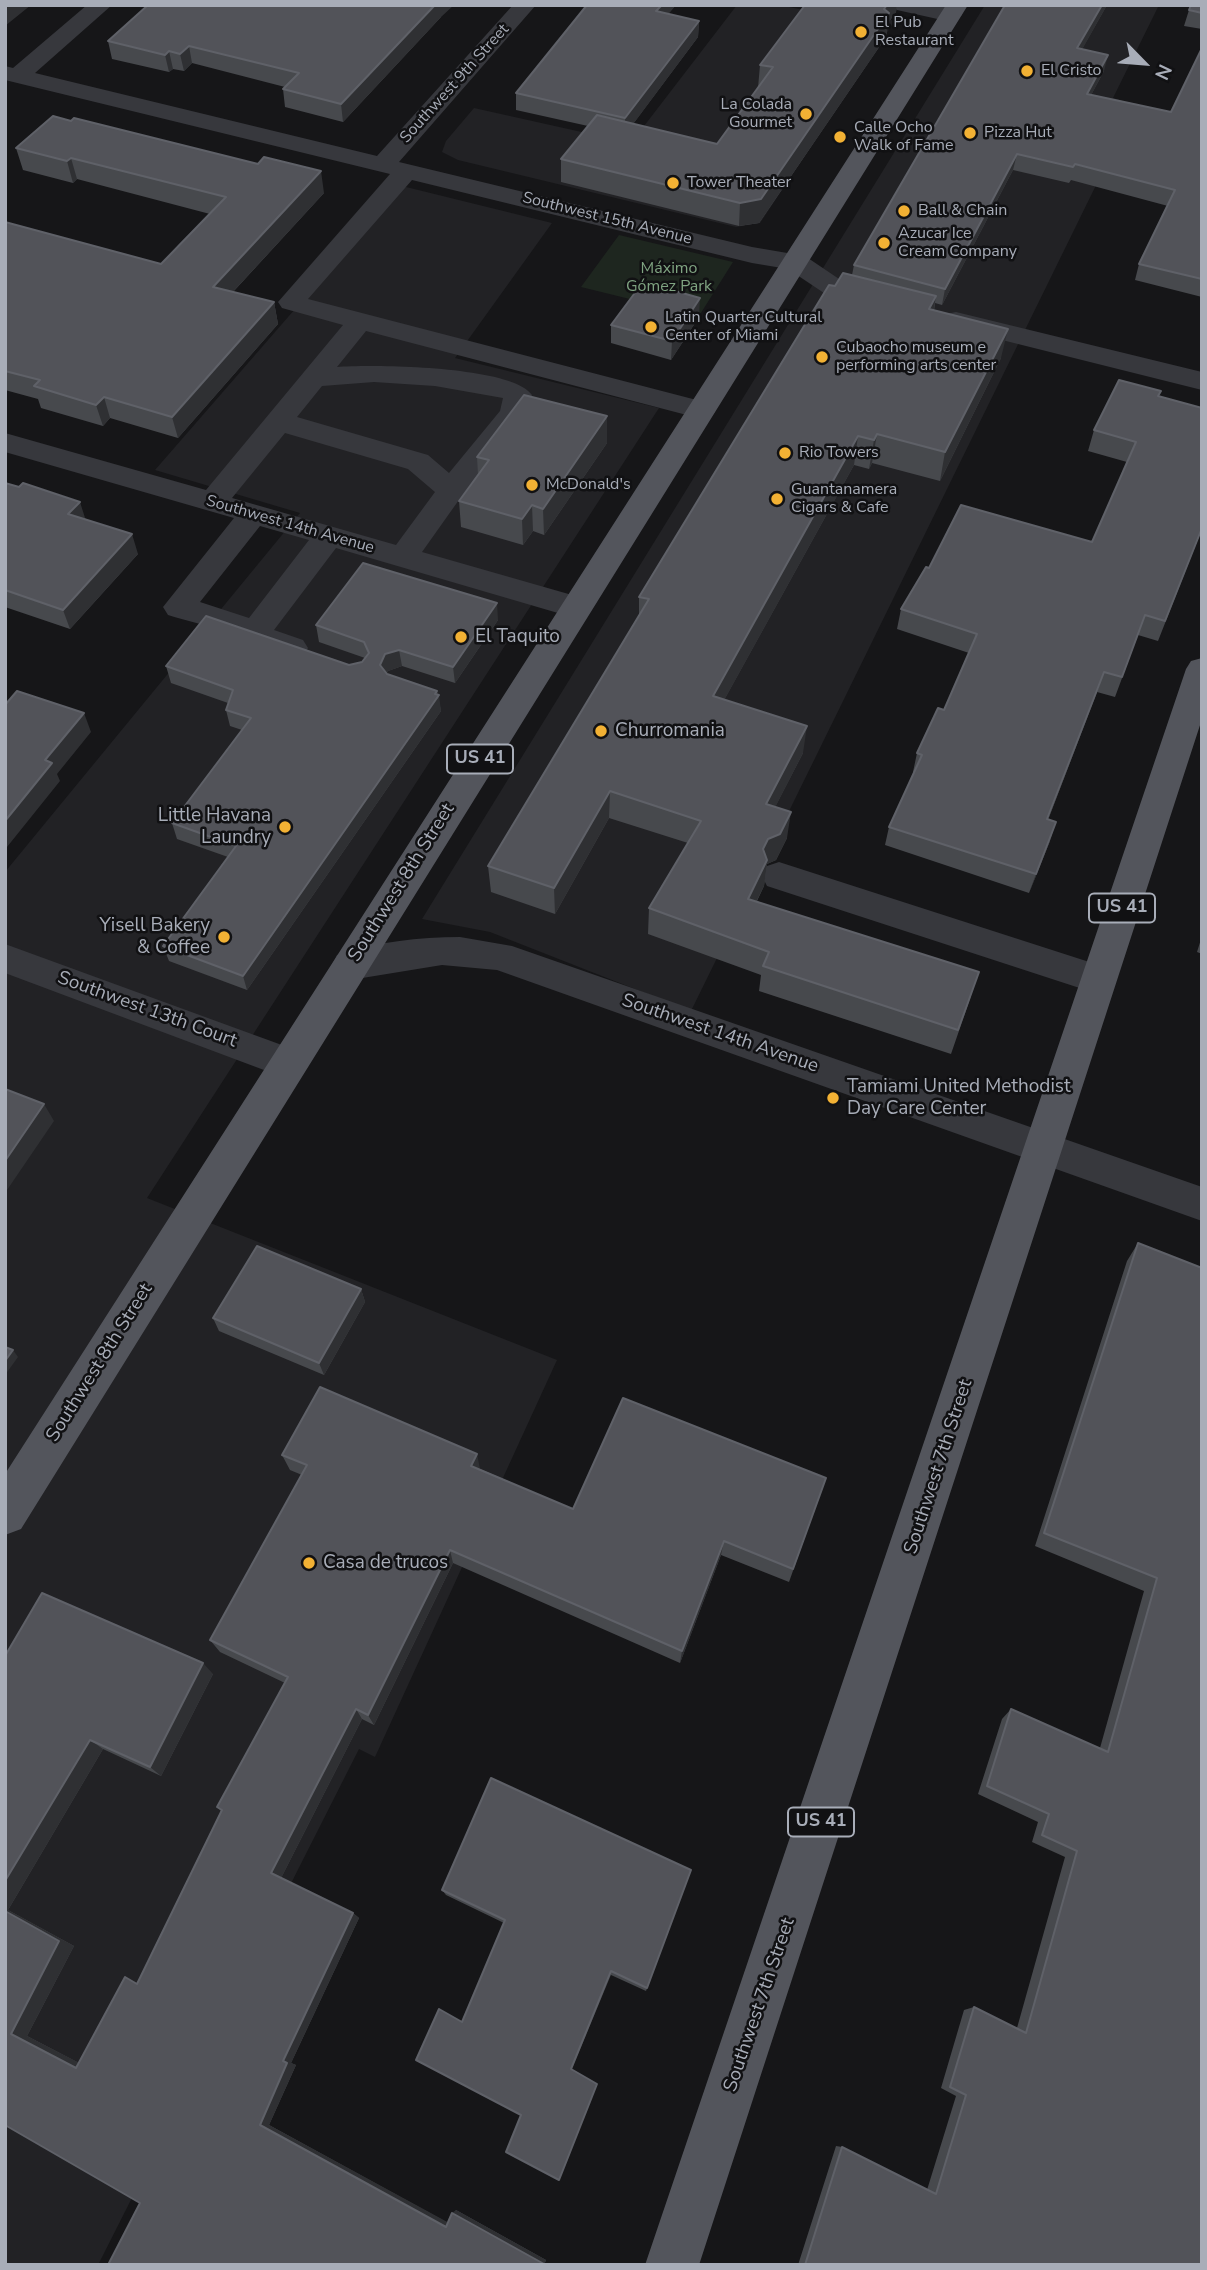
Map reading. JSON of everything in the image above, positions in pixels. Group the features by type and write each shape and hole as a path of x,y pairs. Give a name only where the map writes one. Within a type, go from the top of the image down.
{"main road":[{"name":"Southwest 8th Street","path":"5,1514 954,10"},
{"name":"Southwest 7th Street","path":"672,2265 916,1538 1042,1147 1202,668"}],"street":[{"path":"11,75 101,5"},
{"name":"Southwest 9th Street","path":"360,321 291,302 525,5"},
{"path":"905,5 954,10"},
{"name":"Southwest 15th Avenue","path":"11,75 396,166 748,254 796,262 836,289 902,307"},
{"path":"929,313 1202,381"},
{"path":"212,503 360,321 702,410"},
{"path":"313,379 338,390 368,395 436,397 479,383 510,390 517,395 519,402 514,413 451,490 403,556"},
{"path":"277,421 418,462 451,490"},
{"name":"Southwest 14th Avenue","path":"5,442 575,607"},
{"path":"253,514 179,607 316,655"},
{"path":"253,635 329,536"},
{"path":"779,876 1098,979"},
{"name":"Southwest 14th Avenue","path":"350,965 441,949 468,950 499,956 1202,1204"},
{"name":"Southwest 13th Court","path":"5,958 288,1063"}],"shaded area":[{"path":"737,5 779,5 819,13 886,16 894,22 760,223 736,227 458,160 442,152 446,141 474,108 631,143"},
{"path":"985,5 1159,5 1113,98 1133,104 1102,173 691,1011 490,932 422,919"},
{"path":"402,186 552,223 455,358 659,408 147,1198 557,1360 375,1757 359,1749 98,2265 5,2265 5,872 300,513 155,470"}],"green space":[{"name":"Máximo Gómez Park","path":"619,235 733,262 699,316 581,287"}],"building":[{"path":"148,5 435,5 341,104 283,89 299,73 189,46 180,54 169,51 165,55 108,41"},
{"path":"587,5 662,5 656,11 699,21 625,118 516,93"},
{"path":"805,5 887,5 884,9 889,13 761,199 740,203 561,159 597,115 717,144 773,67 760,65"},
{"path":"1005,5 1102,5 1077,48 1108,55 1087,94 1171,112 1202,48 1202,279 1139,264 1175,190 1075,164 1073,167 1017,154 945,289 854,265"},
{"path":"1191,5 1202,5 1202,13 1189,10"},
{"path":"53,116 71,121 74,118 258,164 264,157 321,171 213,287 274,302 172,417 104,397 96,405 34,386 40,380 5,371 5,222 161,264 226,197 71,158 67,161 16,148"},
{"path":"843,273 936,296 929,309 1008,329 945,452 877,434 874,440 858,436 713,696 807,726 766,804 791,812 780,834 768,839 763,849 767,860 748,899 979,972 958,1030 763,966 769,952 649,908 701,821 610,791 554,888 488,866 649,599 639,597 829,285 835,286"},
{"path":"643,282 700,298 672,341 611,325"},
{"path":"1119,380 1161,391 1158,396 1202,408 1202,528 1165,621 1145,615 1122,677 1104,672 1047,819 1056,822 1036,874 889,827 922,755 917,753 938,708 944,710 977,634 901,609 926,567 929,568 961,505 1092,542 1136,442 1094,430"},
{"name":"McDonald's","path":"524,395 607,416 543,509 532,505 522,519 459,501 489,460 477,457"},
{"path":"5,483 19,487 23,483 80,502 68,514 132,534 63,610 5,590"},
{"path":"363,563 497,603 453,667 399,650 385,654 380,665 387,674 437,691 435,694 439,695 243,976 163,946 236,846 172,823 251,718 226,710 233,690 166,666 206,616 349,665 362,662 369,653 364,642 316,625"},
{"path":"17,691 84,713 45,760 52,763 5,821 5,705"},
{"path":"5,1089 44,1104 5,1161"},
{"path":"1138,1243 1202,1268 1202,2265 805,2265 842,2147 936,2194 966,2095 950,2087 974,2007 1026,2033 1077,1851 1042,1835 1049,1814 987,1786 1011,1709 1108,1752 1157,1578 1044,1533"},
{"path":"257,1246 361,1289 319,1363 213,1318"},
{"path":"5,1347 13,1350 5,1361"},
{"path":"320,1387 477,1454 471,1466 573,1509 623,1398 826,1478 793,1569 724,1541 682,1651 450,1550 368,1715 356,1709 271,1873 353,1913 283,2061 287,2063 260,2125 446,2227 452,2213 544,2265 108,2265 140,2203 5,2125 5,1911 59,1941 11,2034 76,2068 125,1977 137,1984 222,1810 217,1807 288,1677 210,1640 307,1465 282,1455"},
{"path":"42,1593 203,1663 150,1767 90,1740 5,1881 5,1656"},
{"path":"491,1778 691,1870 647,1988 611,1971 571,2069 597,2084 559,2180 506,2152 521,2115 416,2060 439,2009 462,2022 505,1920 442,1890"}],"place":[{"name":"El Pub Restaurant","path":"861,32"},
{"name":"El Cristo","path":"1027,71"},
{"name":"La Colada Gourmet","path":"806,114"},
{"name":"Pizza Hut","path":"970,133"},
{"name":"Calle Ocho Walk of Fame","path":"840,137"},
{"name":"Tower Theater","path":"673,183"},
{"name":"Ball & Chain","path":"904,211"},
{"name":"Azucar Ice Cream Company","path":"884,243"},
{"name":"Latin Quarter Cultural Center of Miami","path":"651,327"},
{"name":"Cubaocho museum e performing arts center","path":"822,357"},
{"name":"Rio Towers","path":"785,453"},
{"name":"McDonald's","path":"532,485"},
{"name":"Guantanamera Cigars & Cafe","path":"777,499"},
{"name":"El Taquito","path":"461,637"},
{"name":"Churromania","path":"601,731"},
{"name":"Little Havana Laundry","path":"285,827"},
{"name":"Yisell Bakery & Coffee","path":"224,937"},
{"name":"Tamiami United Methodist Day Care Center","path":"833,1098"},
{"name":"Casa de trucos","path":"309,1563"}]}
